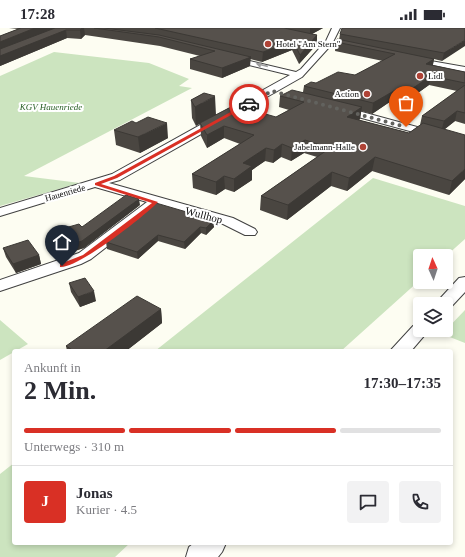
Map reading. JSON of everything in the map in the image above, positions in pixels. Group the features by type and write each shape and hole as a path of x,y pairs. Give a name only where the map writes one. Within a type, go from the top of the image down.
{"street":[{"name":"Hauenriede","path":"0,212 97,184 116,177 299,75 308,68 329,42 336,28"},
{"path":"218,54 299,75"},
{"path":"400,57 465,70"},
{"path":"272,91 287,95"},
{"path":"332,107 465,143"},
{"name":"Wullhop","path":"97,184 228,222 250,232"},
{"path":"0,286 75,261 85,256 156,202"},
{"path":"451,297 465,282"},
{"path":"402,349 413,337"},
{"path":"199,557 211,545"}],"green space":[{"name":"KGV Hauenriede","path":"54,52 149,63 189,79 179,86 192,88 24,176 80,183 0,206 0,76"},
{"path":"373,178 465,206 465,239 453,250 413,249 413,286 343,349 158,349"},
{"path":"465,310 465,343 450,337 453,337 453,323"},
{"path":"0,320 28,344 19,349 12,349 12,353 0,360"},
{"path":"12,465 12,545 128,545 115,557 0,557 0,474"}],"building":[{"path":"21,28 35,28 0,42 0,36"},
{"path":"55,28 82,28 80,30 66,30 0,56 0,49"},
{"path":"94,28 159,35 251,57 222,68 190,59 215,51 159,37"},
{"path":"155,28 284,28 317,35 300,55 293,41 263,52"},
{"path":"342,28 465,28 465,40 444,53 340,34"},
{"path":"337,39 434,59 426,64 465,72 465,83 431,76 410,90 399,88 373,103 304,86 311,82 316,83 338,72 355,75 395,54 336,42"},
{"path":"465,85 465,113 457,111 444,121 422,116"},
{"path":"292,90 362,107 347,117 409,133 423,123 465,135 465,169 452,181 375,157 349,178 332,172 288,205 261,196 330,148 305,140 292,148 282,144 274,150 266,148 243,163 252,166 234,179 224,176 216,182 192,174 254,135 224,126 207,135 200,123 231,107 241,107 276,117 304,102 280,96"},
{"path":"204,93 215,96 195,107 191,100"},
{"path":"148,117 167,123 138,137 114,130 132,121 136,123"},
{"path":"126,195 139,199 82,241 69,245 58,230 79,224 82,227"},
{"path":"156,203 214,220 206,228 200,227 184,242 158,235 137,252 106,242"},
{"path":"28,240 39,255 13,264 3,248"},
{"path":"85,278 94,291 78,297 69,283"},
{"path":"137,296 161,309 107,349 71,349 66,346"}],"way so far":[{"path":"249,104 272,91 406,127"}],"place":[{"name":"Hotel \"Am Stern\"","path":"268,44"},
{"name":"Lidl","path":"420,76"},
{"name":"Action","path":"367,94"},
{"name":"Jabelmann-Halle","path":"363,147"}],"route":[{"path":"62,266 85,256 156,202 97,184 116,177 249,104"}]}
